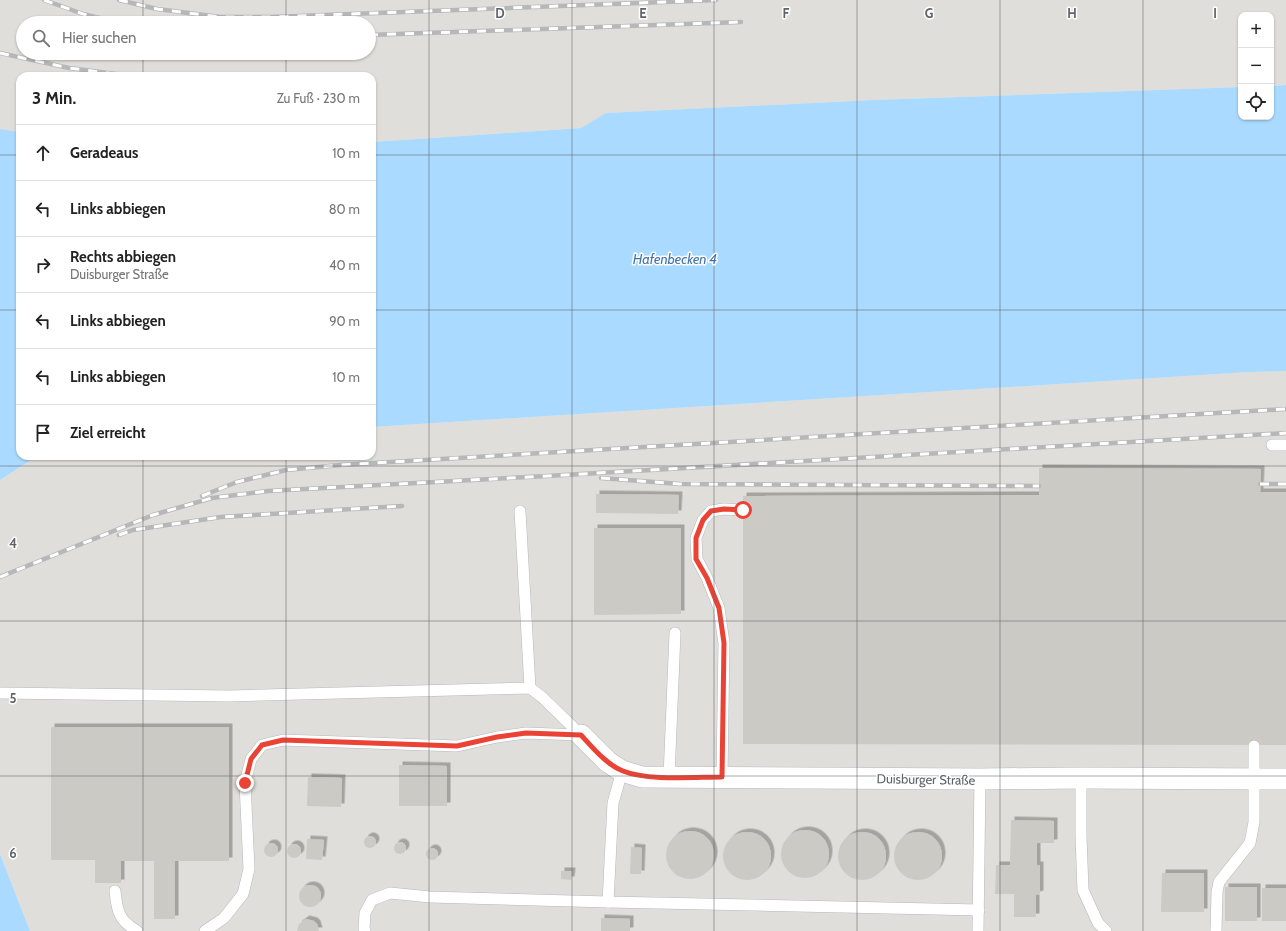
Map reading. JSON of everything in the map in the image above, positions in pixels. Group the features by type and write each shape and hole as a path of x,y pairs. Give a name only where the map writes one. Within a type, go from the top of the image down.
{"street":[{"name":"Duisburger Straße","path":"581,735 608,762 622,771 642,777 1286,779"}],"lane":[{"path":"1272,445 1286,445"},
{"path":"722,777 724,643 719,608 707,578 696,559 696,538 703,520 711,511 724,509 743,510"},
{"path":"520,511 530,688"},
{"path":"669,777 674,633"},
{"path":"0,693 230,696 530,688 581,735"},
{"path":"205,931 224,918 243,894 249,869 245,783 251,759 262,745 283,740 457,746 497,737 526,733 581,735"},
{"path":"1216,931 1217,892 1219,882 1250,843 1254,822 1254,746"},
{"path":"608,902 613,803 622,771"},
{"path":"1081,778 1081,836 1084,890 1098,923 1106,931"},
{"path":"978,931 980,779"},
{"path":"116,891 117,911 128,926 136,931"},
{"path":"365,931 365,913 372,900 390,893 430,897 979,910"}],"shaded area":[{"path":"0,0 1286,0 1286,85 1274,86 1274,12 1238,12 1238,87 873,100 607,113 581,128 376,142 376,72 16,72 16,131 0,129"},
{"path":"1286,371 1286,931 30,931 0,854 0,480 31,460 376,460 376,427 1250,372"}],"water":[{"name":"Hafenbecken 4","path":"1286,85 1286,371 1250,372 376,427 376,142 581,128 606,113 873,100 1238,87 1238,120 1274,120 1274,86"},
{"path":"0,129 16,131 16,460 31,460 0,480"},
{"path":"0,854 30,931 0,931"}],"building":[{"path":"1039,468 1261,469 1260,492 1286,492 1286,745 743,744 743,496 1039,495"},
{"path":"596,494 679,495 678,514 596,513"},
{"path":"594,528 681,528 681,614 594,615"},
{"path":"51,727 229,727 229,861 175,861 175,919 154,919 154,861 121,861 121,883 95,883 95,860 51,860"},
{"path":"399,765 447,766 447,806 399,806"},
{"path":"308,777 342,778 341,807 307,806"},
{"path":"1011,820 1054,821 1054,843 1037,843 1037,865 1040,865 1040,894 1036,895 1036,917 1014,917 1014,894 995,894 996,865 1010,865"},
{"path":"800,830 810,830 819,834 825,840 829,849 829,859 825,868 819,874 810,878 800,878 791,874 785,868 781,859 781,849 785,840 791,834"},
{"path":"685,831 695,831 704,835 710,841 714,850 714,860 710,869 704,875 695,879 685,879 676,875 670,869 666,860 666,850 670,841 676,835"},
{"path":"742,832 752,832 761,836 767,842 771,851 771,861 767,870 761,876 752,880 742,880 733,876 727,870 723,861 723,851 727,842 733,836"},
{"path":"857,832 867,832 876,836 882,842 886,851 886,861 882,870 876,876 867,880 857,880 848,876 842,870 838,861 838,851 842,842 848,836"},
{"path":"913,832 923,832 932,836 938,842 942,851 942,861 938,870 932,876 923,880 913,880 904,876 898,870 894,861 894,851 898,842 904,836"},
{"path":"368,836 372,836 376,842 372,848 368,848 364,844 364,840"},
{"path":"307,839 324,840 322,860 306,859"},
{"path":"398,842 402,842 406,848 402,854 398,854 394,850 394,846"},
{"path":"271,843 276,845 278,850 276,855 271,857 266,855 264,850 266,845"},
{"path":"294,844 299,846 301,851 299,856 294,858 289,856 287,851 289,846"},
{"path":"631,847 642,848 641,874 630,874"},
{"path":"430,848 434,848 438,854 434,860 430,860 426,856 426,852"},
{"path":"561,871 572,871 571,880 561,879"},
{"path":"1162,873 1204,873 1204,912 1161,912"},
{"path":"310,885 318,888 321,896 318,904 310,907 302,904 299,896 302,888"},
{"path":"1225,887 1257,887 1257,921 1225,921"},
{"path":"1262,888 1286,888 1286,921 1262,921"},
{"path":"601,918 630,919 630,931 601,931"},
{"path":"306,919 314,921 317,924 319,931 297,931 299,924"}],"railway":[{"path":"44,0 91,16"},
{"path":"119,0 157,9 212,16"},
{"path":"298,16 716,0"},
{"path":"376,35 741,22"},
{"path":"0,53 16,56"},
{"path":"32,60 69,68 100,72"},
{"path":"202,496 237,482 286,470 340,465 1286,409"},
{"path":"0,577 153,515 212,498 268,491 1286,433"},
{"path":"601,478 680,484 1039,486"},
{"path":"1260,484 1286,484"},
{"path":"119,535 133,530 221,517 402,506"}],"route":[{"path":"245,783 251,759 262,745 283,740 457,746 497,737 526,733 581,735 608,762 622,771 642,777 722,777 724,643 719,608 707,578 696,559 696,538 703,520 711,511 724,509 743,510"}]}
